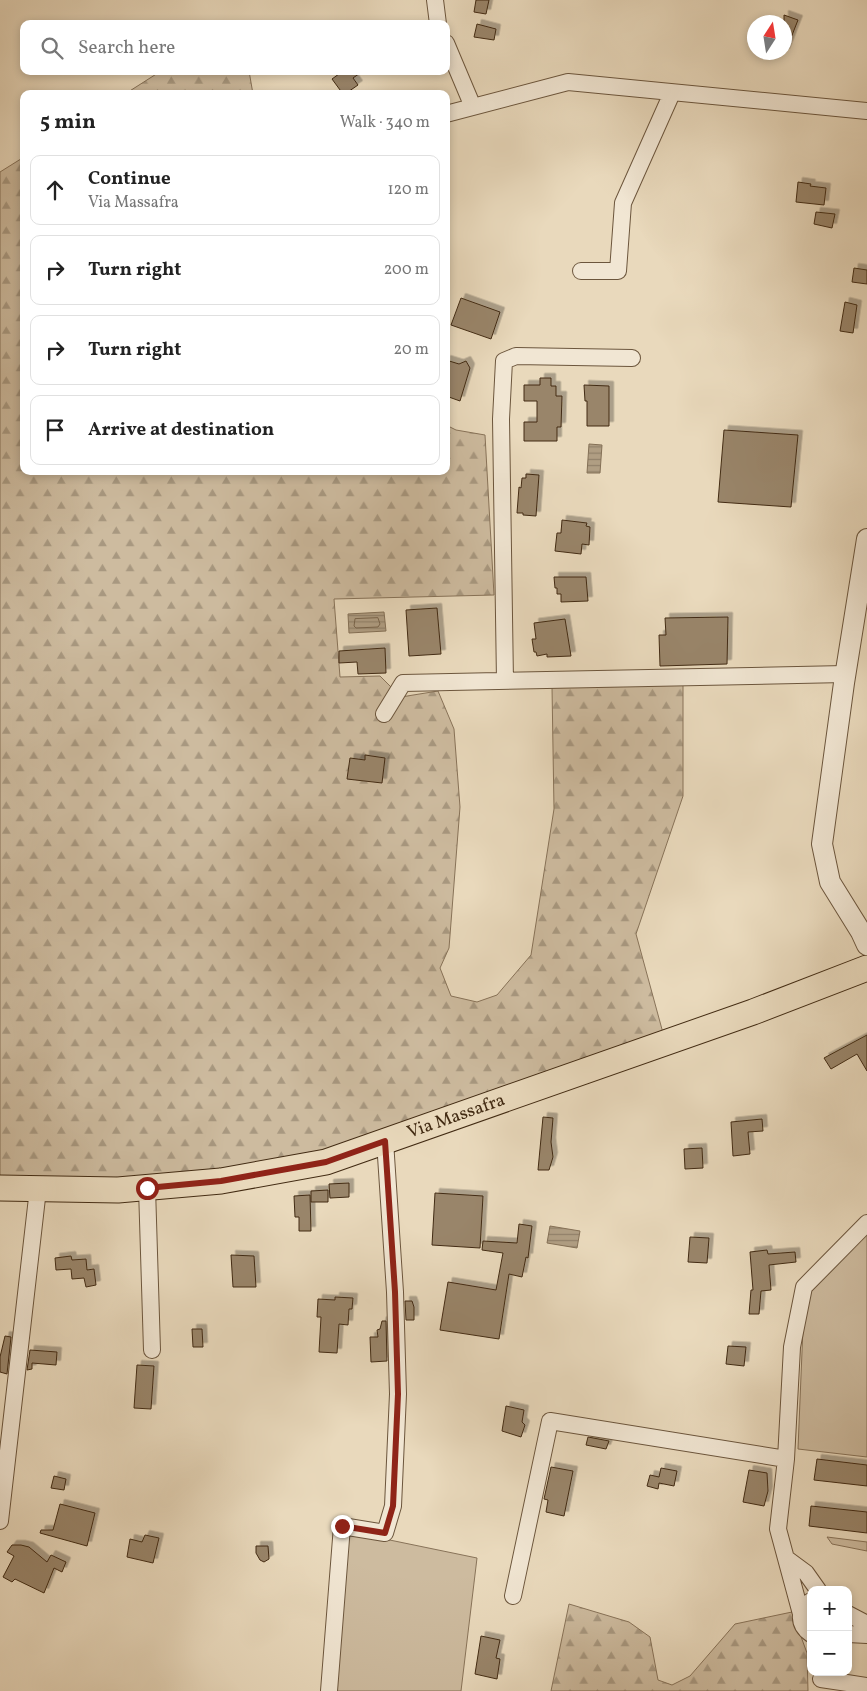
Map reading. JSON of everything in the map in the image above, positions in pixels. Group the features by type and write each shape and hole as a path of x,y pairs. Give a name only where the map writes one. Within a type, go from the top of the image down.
{"main road":[{"name":"Via Massafra","path":"0,1188 118,1190 147,1188 221,1181 326,1162 743,1015 867,968"}],"street":[{"path":"435,0 438,20"},
{"path":"450,52 473,107"},
{"path":"450,113 568,82 867,111"},
{"path":"581,271 618,271 622,203 672,93"},
{"path":"505,681 501,420 504,360 516,356 632,358"},
{"path":"867,539 845,674 822,844 830,882 867,945"},
{"path":"384,714 403,683 845,674"},
{"path":"329,1691 342,1526 385,1533 393,1506 398,1394 395,1292 385,1141"},
{"path":"147,1188 152,1350"},
{"path":"0,1521 38,1189"},
{"path":"807,1633 801,1620 806,1608 787,1559 778,1529 786,1459 792,1348 804,1287 867,1223"},
{"path":"513,1596 550,1421 786,1459"},
{"path":"787,1559 806,1573 815,1586"},
{"path":"852,1616 867,1624"},
{"path":"852,1634 867,1635"},
{"path":"821,1679 867,1686"}],"green space":[{"path":"155,75 250,75 252,90 131,90"},
{"path":"20,160 20,475 450,475 450,427 456,430 485,435 494,595 334,599 340,677 380,676 401,697 438,691 454,729 460,807 449,948 440,968 451,996 477,1002 497,995 531,955 554,809 552,687 683,685 683,796 636,934 663,1033 377,1137 264,1167 127,1180 0,1176 0,172"},
{"path":"867,1218 867,1457 798,1449 804,1303 824,1263"},
{"path":"346,1531 477,1558 461,1691 332,1691"},
{"path":"827,1537 867,1542 867,1551 832,1544"},
{"path":"569,1604 629,1622 650,1637 658,1680 672,1685 690,1676 735,1624 792,1612 807,1653 808,1691 551,1691"}],"water":[{"path":"589,444 602,445 600,473 587,473"},
{"path":"384,612 386,631 349,633 348,614"},
{"path":"550,1226 580,1231 577,1248 547,1243"}],"building":[{"path":"476,0 489,0 486,14 474,12"},
{"path":"792,18 798,20 792,35"},
{"path":"477,24 496,29 494,40 474,37"},
{"path":"338,75 357,75 353,78 358,85 351,90 340,90 332,79"},
{"path":"798,182 826,188 824,205 796,202"},
{"path":"816,212 835,214 832,228 814,224"},
{"path":"854,268 867,270 867,284 852,282"},
{"path":"461,298 500,312 491,339 451,325"},
{"path":"845,302 857,305 853,333 840,331"},
{"path":"450,361 459,364 466,361 470,368 460,401 450,397"},
{"path":"540,378 551,378 551,386 556,386 556,396 562,396 561,427 557,427 557,441 524,441 524,422 537,422 537,401 524,401 524,385 540,385"},
{"path":"584,385 609,386 609,426 587,426 587,401 585,401"},
{"path":"724,430 798,435 791,507 718,502"},
{"path":"526,474 539,475 536,516 517,513 519,487 521,488 522,478 526,478"},
{"path":"562,520 587,523 586,526 590,527 589,545 582,544 581,554 555,551 557,533 561,533"},
{"path":"554,577 586,577 588,601 561,602 561,594 557,594"},
{"path":"437,608 441,654 409,656 406,610"},
{"path":"728,617 727,664 660,666 659,635 666,635 665,618"},
{"path":"565,619 571,656 547,657 547,654 537,656 536,652 534,652 532,639 536,639 534,623"},
{"path":"385,648 386,673 358,674 357,662 339,663 339,651"},
{"path":"365,755 385,758 382,783 347,779 350,758 365,760"},
{"path":"867,1035 867,1071 857,1054 831,1069 824,1058"},
{"path":"543,1117 553,1118 551,1142 553,1157 549,1170 538,1170"},
{"path":"762,1119 763,1131 748,1132 750,1154 733,1156 731,1122"},
{"path":"702,1148 703,1168 685,1169 684,1149"},
{"path":"349,1183 349,1197 330,1198 329,1184"},
{"path":"328,1190 328,1202 311,1202 311,1191"},
{"path":"435,1193 483,1196 480,1248 432,1245"},
{"path":"310,1195 311,1231 299,1231 299,1217 295,1217 294,1196"},
{"path":"519,1224 532,1226 528,1258 526,1257 522,1277 509,1274 499,1339 440,1330 448,1282 496,1290 503,1253 482,1250 483,1241 517,1243"},
{"path":"690,1237 709,1238 707,1263 688,1262"},
{"path":"767,1250 768,1254 795,1252 796,1262 769,1265 771,1290 761,1291 759,1314 749,1314 751,1290 753,1290 750,1252"},
{"path":"231,1255 254,1256 256,1287 233,1287"},
{"path":"71,1256 72,1260 86,1259 87,1270 94,1269 96,1285 86,1287 84,1278 72,1279 71,1269 56,1270 55,1258"},
{"path":"335,1297 353,1298 352,1309 349,1309 348,1325 339,1324 337,1353 319,1352 321,1317 317,1317 318,1299 335,1300"},
{"path":"405,1301 412,1301 414,1320 406,1320"},
{"path":"382,1321 386,1321 387,1361 371,1362 370,1337 378,1337 377,1330 380,1329"},
{"path":"192,1329 202,1329 203,1347 193,1347"},
{"path":"5,1336 11,1337 7,1374 0,1372 0,1357"},
{"path":"728,1346 746,1347 744,1366 726,1364"},
{"path":"30,1350 57,1352 56,1365 32,1363 32,1369 27,1370"},
{"path":"137,1365 154,1366 151,1409 134,1408"},
{"path":"506,1406 524,1410 522,1422 525,1425 521,1437 502,1431"},
{"path":"588,1437 609,1441 606,1449 586,1445"},
{"path":"817,1459 867,1465 867,1486 814,1480"},
{"path":"551,1467 573,1471 564,1516 546,1512 548,1500 544,1499"},
{"path":"661,1468 677,1471 674,1486 659,1483 658,1489 647,1486 650,1475 659,1477"},
{"path":"749,1470 767,1473 768,1491 764,1506 743,1502"},
{"path":"54,1476 66,1479 64,1490 51,1488"},
{"path":"60,1504 95,1513 87,1546 40,1533 41,1530 53,1530"},
{"path":"811,1506 867,1512 867,1533 809,1526"},
{"path":"145,1535 159,1538 153,1563 127,1557 130,1539 142,1542"},
{"path":"12,1545 29,1547 47,1562 51,1555 66,1562 62,1572 54,1568 44,1593 15,1579 12,1582 3,1577 14,1556 7,1552"},
{"path":"256,1546 268,1546 269,1559 264,1562 260,1560 256,1553"},
{"path":"481,1636 500,1640 496,1658 500,1659 497,1679 475,1674"}],"route":[{"path":"147,1188 221,1181 326,1162 385,1141 395,1292 398,1394 393,1506 385,1533 342,1526"}]}
